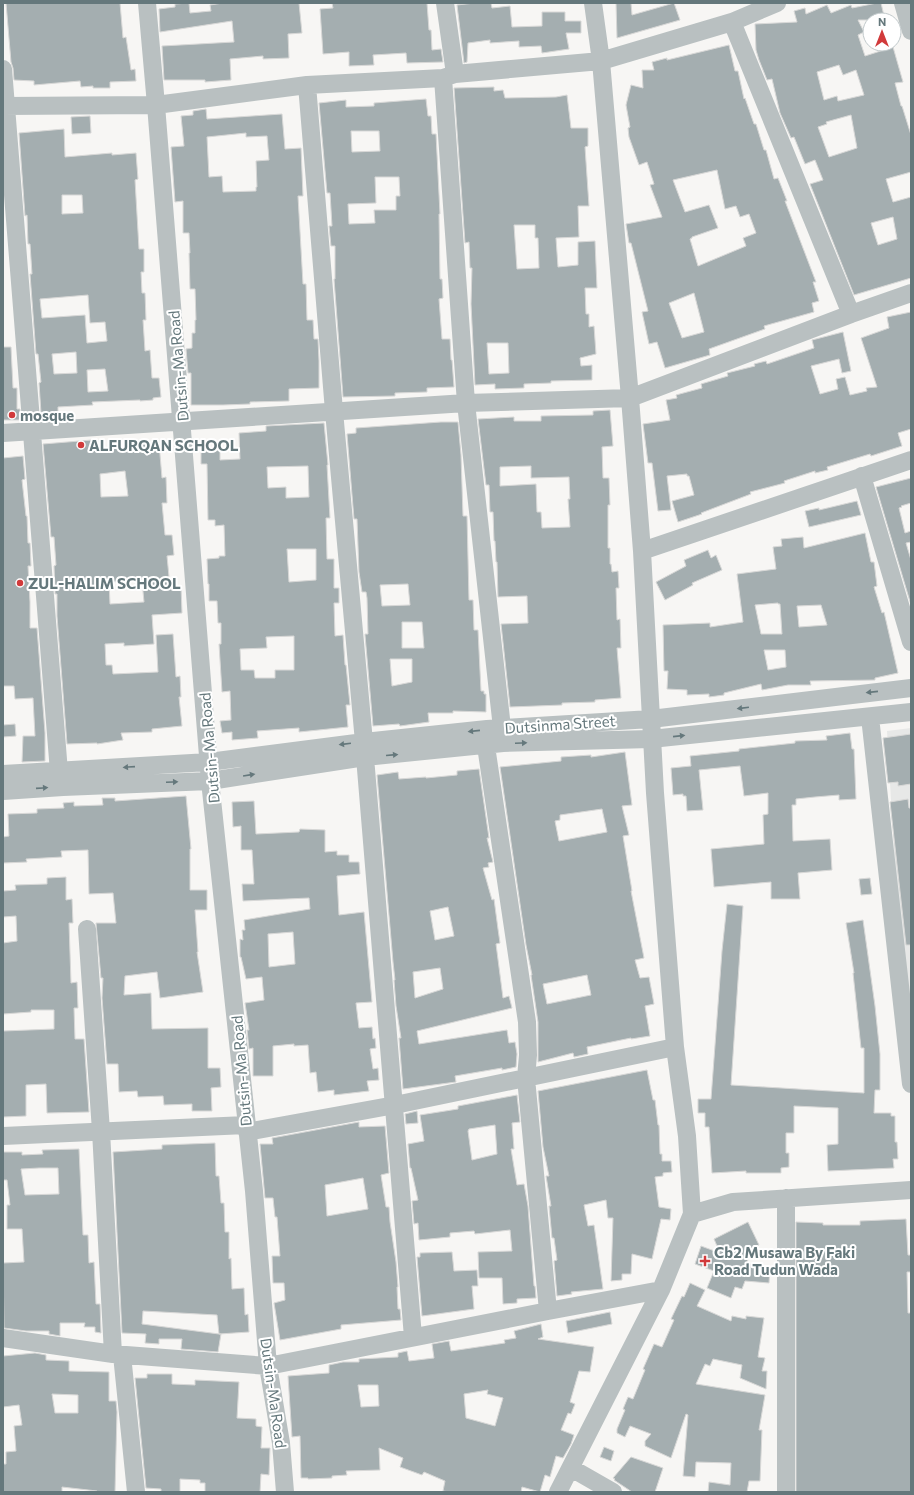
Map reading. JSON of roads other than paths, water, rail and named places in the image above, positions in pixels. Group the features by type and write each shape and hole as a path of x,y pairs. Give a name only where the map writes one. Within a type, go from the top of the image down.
{"street":[{"name":"Dutsin-Ma Road","path":"147,3 210,781 246,1128 254,1191 268,1366 281,1443 285,1492"},
{"path":"445,3 466,403 502,728"},
{"path":"558,1492 661,1290 692,1214 687,1136 675,1048 651,739 642,551 630,398 601,61 593,3"},
{"path":"903,3 911,31"},
{"path":"4,106 156,105 307,85 449,76 601,61 732,22 770,4"},
{"path":"732,22 851,314"},
{"path":"3,69 4,106 59,772"},
{"path":"307,85 395,1105 413,1337"},
{"path":"3,433 466,403 630,398 851,314 911,293"},
{"path":"642,551 911,460"},
{"path":"862,476 911,642"},
{"name":"Dutsinma Street","path":"3,791 63,786 210,781 364,750 502,728 651,719 911,688"},
{"name":"Dutsinma Street","path":"3,774 59,772 364,750 651,739 911,712"},
{"path":"870,717 911,1084"},
{"path":"486,746 527,1022 528,1055 526,1078 548,1311"},
{"path":"87,929 118,1354 136,1492"},
{"path":"3,1136 101,1131 246,1128 395,1105 675,1048"},
{"path":"692,1214 733,1202 911,1190"},
{"path":"786,1198 786,1492"},
{"path":"3,1338 118,1354 268,1366 661,1290"},
{"path":"571,1468 613,1492"}],"place":[{"name":"mosque","path":"12,415"},
{"name":"ALFURQAN SCHOOL","path":"81,445"},
{"name":"ZUL-HALIM SCHOOL","path":"20,583"},
{"name":"Cb2 Musawa By Faki Road Tudun Wada","path":"705,1261"}]}
